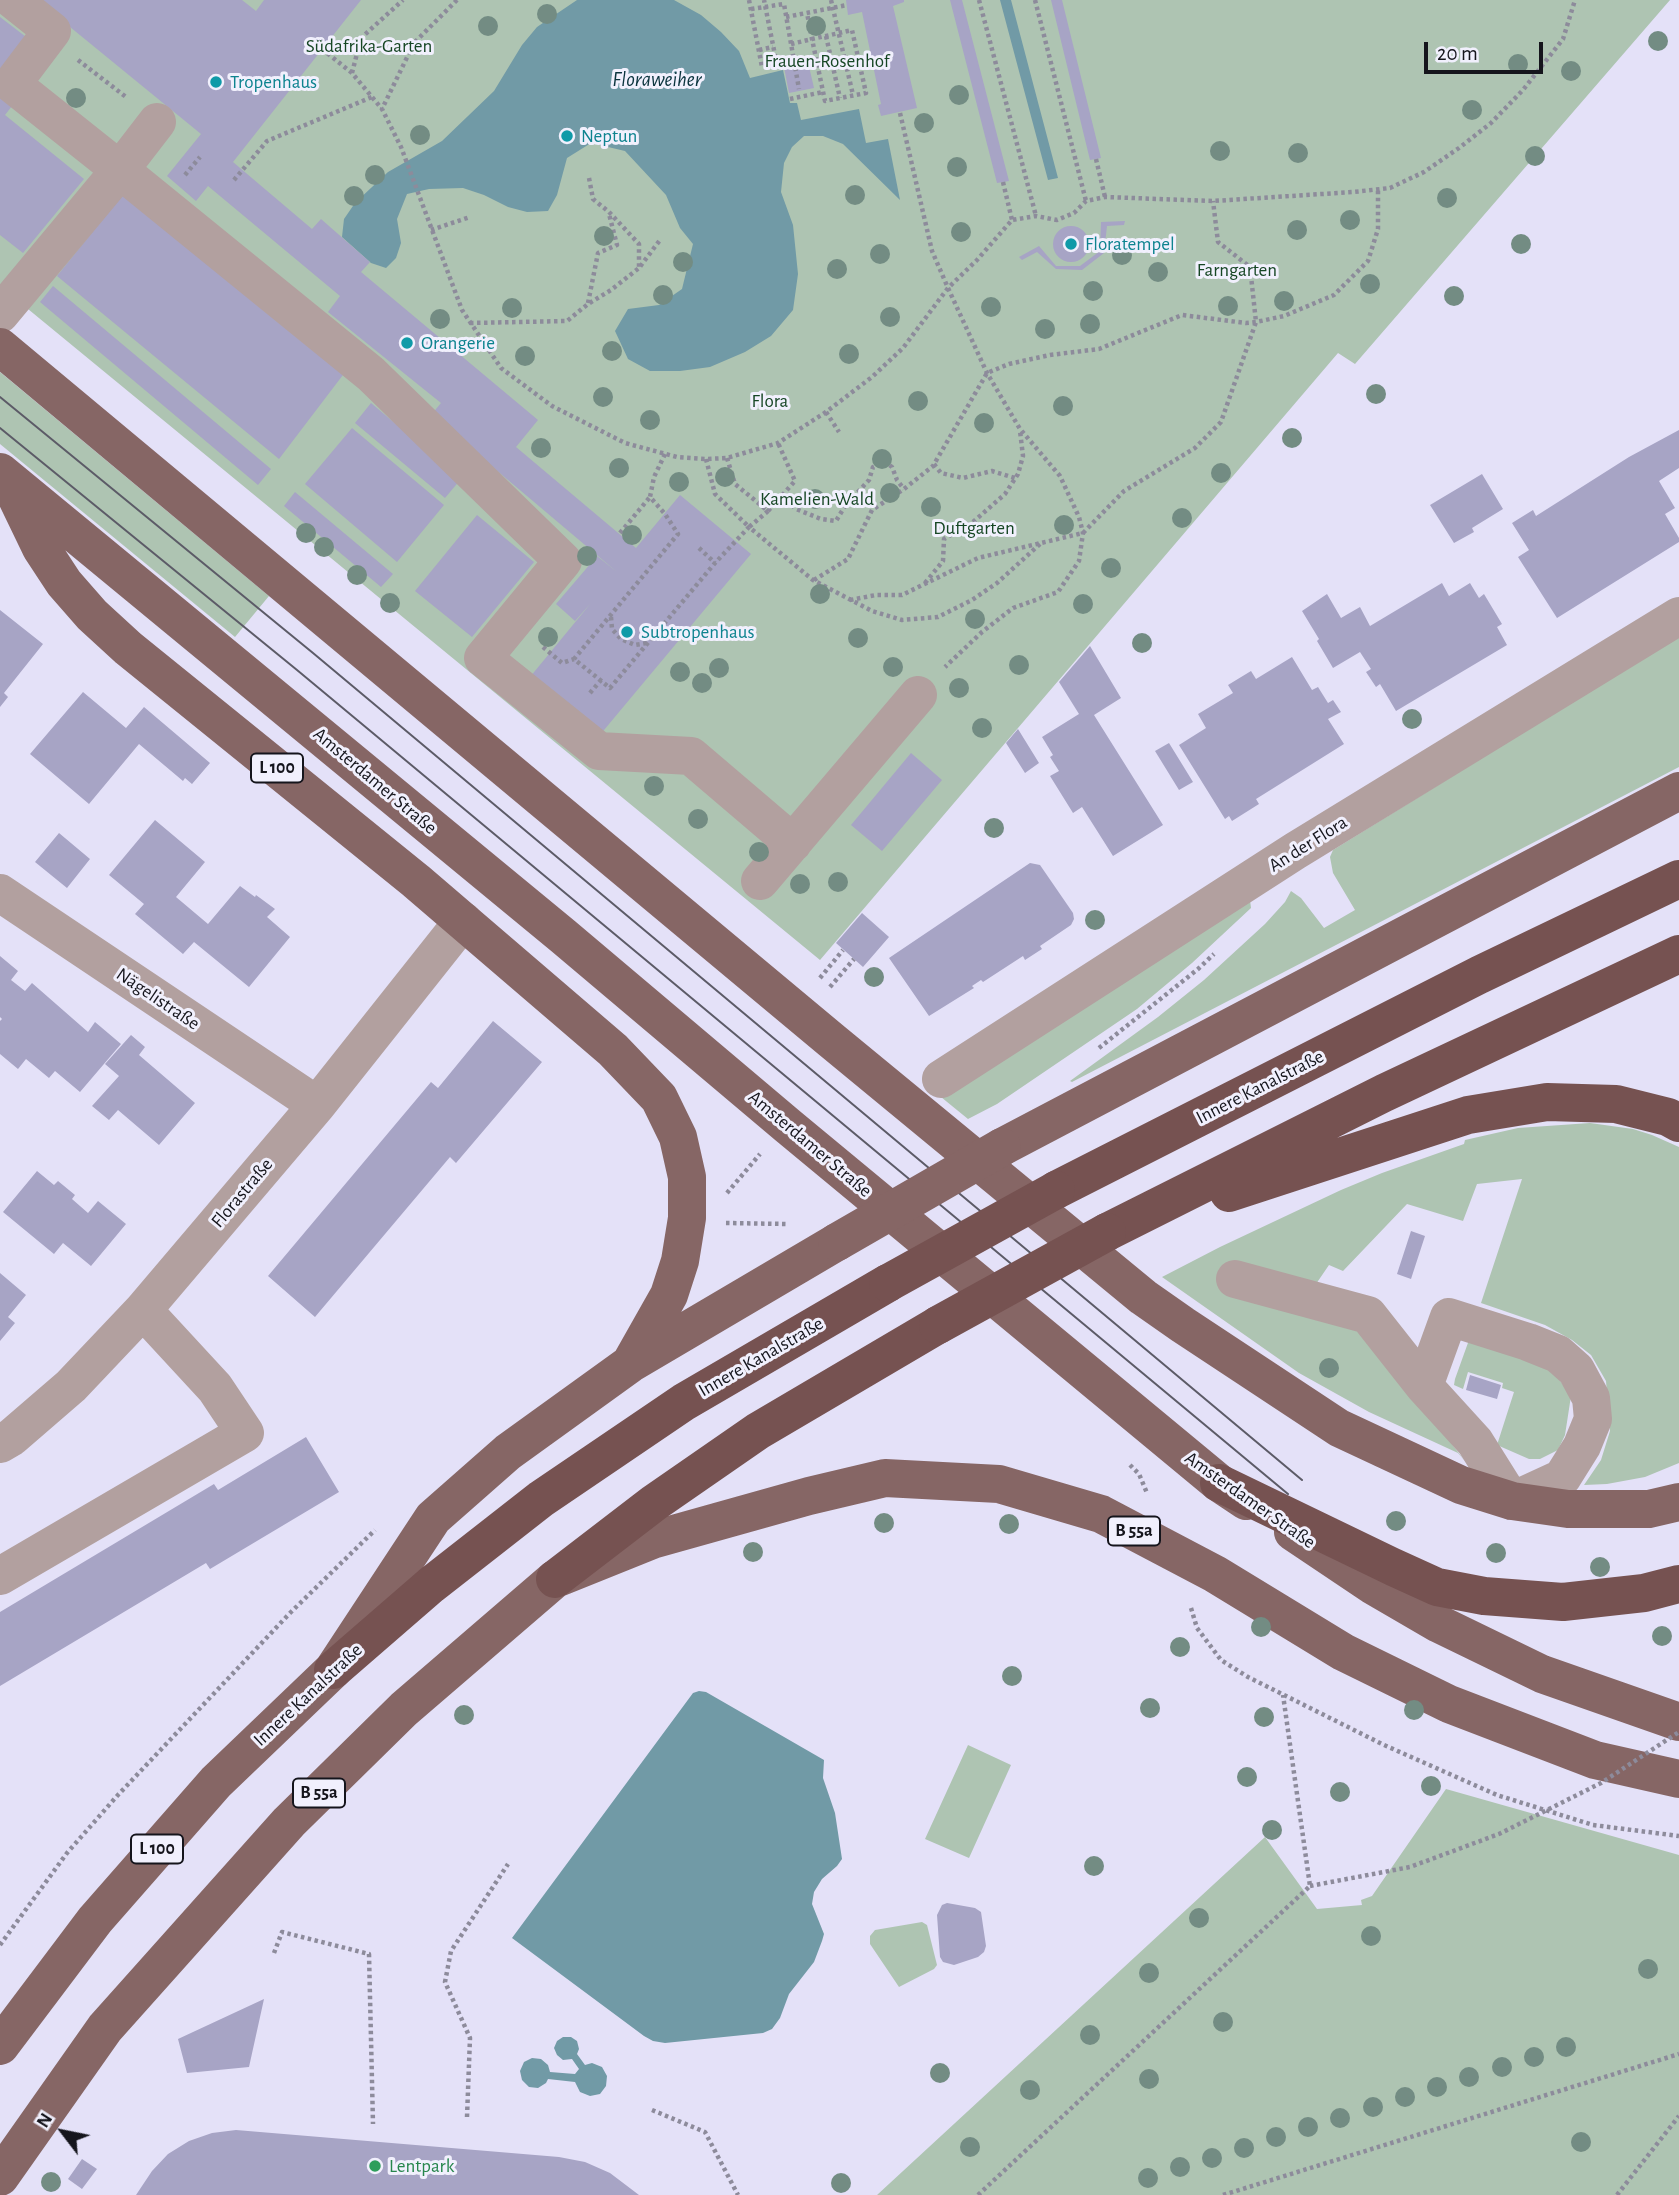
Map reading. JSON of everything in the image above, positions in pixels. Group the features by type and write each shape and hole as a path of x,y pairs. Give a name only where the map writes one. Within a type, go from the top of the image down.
{"highway":[{"name":"Innere Kanalstraße","path":"333,1670 431,1585 541,1499 684,1402 888,1283 1056,1190 1479,975 1679,879"},
{"name":"B 55a","path":"555,1579 654,1503 758,1431 938,1325 1107,1232 1384,1093 1679,954"},
{"path":"1107,1232 1468,1115 1547,1102 1616,1104 1668,1117 1679,1123"},
{"path":"1219,1483 1437,1587 1484,1596 1563,1602 1644,1593 1679,1584"}],"main road":[{"path":"0,347 831,1040 1143,1297 1183,1325 1339,1428 1461,1485 1512,1501 1568,1509 1649,1509 1679,1502"},
{"name":"L 100","path":"3,474 41,548 64,583 92,615 128,648 463,921"},
{"name":"Amsterdamer Straße","path":"3,474 1219,1483 1372,1585 1439,1624 1542,1674 1679,1721"},
{"path":"333,1670 432,1518 509,1452 630,1364 1002,1147 1679,791"},
{"path":"463,921 622,1060 659,1098 678,1137 687,1177 687,1219 680,1261 669,1295 630,1364"},
{"name":"B 55a","path":"0,2176 105,2028 289,1822 404,1709 555,1579 652,1540 809,1496 885,1478 999,1484 1101,1514 1215,1574 1343,1652 1449,1704 1595,1760 1679,1779"},
{"name":"Innere Kanalstraße","path":"0,2046 95,1920 216,1782 333,1670"}],"street":[{"path":"13,0 52,31 12,84 371,374 564,561 483,658 599,751 691,756 793,843"},
{"path":"0,314 158,122"},
{"name":"An der Flora","path":"941,1079 1295,851 1679,616"},
{"path":"760,881 918,695"},
{"name":"Nägelistraße","path":"0,893 317,1105"},
{"name":"Florastraße","path":"0,1444 12,1437 71,1386 143,1310 317,1105 463,921"},
{"path":"1235,1279 1368,1315 1424,1385 1475,1442 1512,1501 1562,1478 1582,1446 1593,1419 1591,1398 1576,1370 1558,1354 1449,1317 1424,1385"},
{"path":"0,1576 245,1433 215,1388 143,1310"}],"path":[{"path":"352,73 361,38 403,0"},
{"path":"382,110 414,43 457,0"},
{"path":"750,0 762,67 776,65 764,0"},
{"path":"831,0 853,95"},
{"path":"979,0 1036,216"},
{"path":"1035,0 1086,201"},
{"path":"322,49 352,73 382,110 401,147 462,310 501,368 552,406 616,439 665,454 706,459 727,458 778,443 826,412 872,377 903,348 948,288 1013,220 1036,216 1057,220 1074,213 1086,201 1105,197 1213,201 1378,189 1390,188 1424,172 1491,123 1523,90 1563,39 1575,0"},
{"path":"751,9 784,4 799,89"},
{"path":"786,17 847,5"},
{"path":"791,44 812,39 827,36 852,30 866,93 824,101 823,92 812,39 807,13"},
{"path":"827,36 840,98"},
{"path":"759,50 773,47"},
{"path":"790,99 823,92"},
{"path":"234,180 267,141 372,97"},
{"path":"900,113 932,251 948,288 987,373 1020,429 1060,476 1079,517 1083,533 1079,561 1058,592 1013,608 982,632 918,695"},
{"path":"1096,159 1105,197"},
{"path":"589,178 593,199 639,244 639,268"},
{"path":"1003,182 1013,220"},
{"path":"813,580 848,559 872,510 904,489 934,464 987,373 1009,364 1050,355 1100,349 1182,315 1256,322 1284,316 1334,295 1368,261 1378,229 1378,189"},
{"path":"848,600 876,595 902,596 978,558 1083,533 1124,491 1195,449 1222,422 1256,322 1251,267 1218,242 1213,201"},
{"path":"588,304 598,253 617,245 609,212"},
{"path":"431,230 470,217"},
{"path":"470,323 567,321 639,268 660,240"},
{"path":"826,412 839,432"},
{"path":"922,586 943,561 944,539 973,522 1005,494 1018,474 1023,456 1020,429"},
{"path":"573,659 610,688 715,563 795,481 778,443"},
{"path":"620,533 650,497 654,477 665,454"},
{"path":"727,458 736,484 768,511"},
{"path":"706,459 715,494 749,527 813,580 872,611 902,620 938,617 972,600 997,583 1040,544"},
{"path":"782,495 796,509 821,519 836,521 845,506 869,480 873,467 885,462 892,467 897,481 904,489"},
{"path":"934,464 941,473 962,478 992,471 1015,478"},
{"path":"550,653 562,663 573,659 678,534 650,497"},
{"path":"699,548 715,563"},
{"path":"611,616 612,629 621,639 635,645 647,643"},
{"path":"587,697 601,680"},
{"path":"820,978 843,950"},
{"path":"1093,1052 1218,950"},
{"path":"830,988 854,959"},
{"path":"742,1175 767,1146"},
{"path":"728,1223 788,1224"},
{"path":"0,1945 67,1853 117,1796 290,1613 381,1525"},
{"path":"1189,1598 1197,1628 1221,1660 1283,1695 1384,1745 1497,1795 1593,1825 1679,1836"},
{"path":"1283,1695 1310,1886"},
{"path":"978,2195 1310,1886 1410,1867 1500,1834 1601,1783 1679,1732"},
{"path":"467,2117 470,2038 445,1982 451,1951 508,1864"},
{"path":"274,1953 282,1932 369,1954 373,2124"},
{"path":"1223,2195 1679,2054"},
{"path":"652,2110 705,2132 738,2195"},
{"path":"1617,2195 1679,2116"}],"green space":[{"name":"Flora","path":"0,0 1670,0 1355,364 1338,353 820,960 0,286"},
{"path":"0,372 269,596 235,637 0,444"},
{"path":"1679,636 1679,767 1070,1081 1204,980 1265,924 1291,891 1301,898 1324,928 1355,910 1333,873 1330,857 1333,850"},
{"path":"1250,900 1251,908 1137,1009 997,1104 968,1119 941,1097"},
{"path":"1590,1123 1633,1129 1679,1147 1679,1463 1645,1477 1584,1485 1601,1460 1610,1431 1606,1381 1591,1355 1572,1340 1545,1325 1481,1303 1522,1179 1477,1184 1463,1221 1407,1204 1343,1271 1329,1265 1316,1284 1363,1330 1465,1461 1458,1453 1369,1412 1299,1373 1162,1277 1341,1190 1464,1144 1465,1140 1518,1128"},
{"path":"1469,1340 1543,1364 1559,1379 1571,1396 1565,1435 1558,1450 1540,1459 1529,1459 1497,1445 1514,1392 1502,1388 1503,1383 1468,1372 1463,1389 1454,1385"},
{"path":"968,1745 1011,1765 969,1858 925,1839"},
{"path":"1446,1789 1679,1855 1679,2195 877,2195 1265,1837 1317,1909 1362,1905 1361,1900 1372,1896"},
{"path":"922,1922 927,1925 937,1965 899,1987 870,1944 870,1936 875,1930"}],"water":[{"name":"Floraweiher","path":"577,0 674,0 701,15 721,32 739,51 750,78 783,70 790,103 797,103 801,120 859,109 866,143 888,139 900,200 843,144 823,136 804,136 792,147 784,163 781,192 793,225 798,274 793,310 771,336 745,352 710,367 650,371 628,359 615,331 628,309 659,305 682,289 693,244 680,228 666,195 625,151 591,143 567,158 557,195 548,211 527,212 508,207 463,188 429,189 407,194 397,219 401,243 396,258 386,268 371,263 342,237 344,219 355,203 388,172 442,141 494,91 522,45 537,27"},
{"path":"1000,0 1011,0 1058,178 1048,180"},
{"path":"706,1692 824,1760 823,1778 835,1813 842,1859 822,1879 814,1892 812,1904 824,1934 814,1962 789,1994 780,2018 772,2029 763,2033 665,2043 644,2036 512,1938 693,1693"},
{"path":"563,2037 571,2037 577,2041 577,2054 585,2065 592,2063 602,2067 607,2076 606,2086 600,2094 590,2096 580,2092 575,2082 548,2079 538,2088 529,2087 522,2080 520,2071 524,2062 532,2058 541,2059 548,2065 550,2072 575,2074 579,2069 572,2059 563,2060 554,2048 557,2041"}],"building":[{"path":"37,0 242,0 256,11 264,0 361,0 233,162 312,229 321,219 370,262 361,272 538,420 516,447 636,548 680,495 751,554 599,736 530,677 591,603 575,621 556,604 597,556 617,572 431,415 441,403 328,312 340,296 208,186 196,201 167,176 201,134"},
{"path":"846,0 904,0 893,6 917,108 881,116 878,105 881,104 862,12 848,15"},
{"path":"950,0 962,0 1009,181 997,183"},
{"path":"1051,0 1062,0 1101,158 1090,160"},
{"path":"0,17 30,40 0,78"},
{"path":"808,62 814,88 789,93 784,67"},
{"path":"0,83 19,97 5,115 84,179 23,253 0,235"},
{"path":"127,189 349,367 279,459 57,276"},
{"path":"1125,221 1124,225 1107,226 1104,253 1082,270 1056,269 1037,252 1022,260 1019,257 1039,246 1056,266 1080,266 1100,251 1101,222"},
{"name":"Floratempel","path":"1071,226 1084,231 1089,244 1084,257 1071,262 1058,257 1053,244 1058,231"},
{"path":"53,286 271,469 258,485 40,302"},
{"path":"371,403 461,479 445,498 355,423"},
{"path":"352,428 444,505 397,562 305,484"},
{"path":"1679,430 1679,468 1659,481 1675,508 1665,514 1679,542 1557,618 1518,557 1529,550 1512,523 1533,510 1536,516 1629,457"},
{"path":"1482,474 1503,509 1472,528 1474,532 1454,543 1430,505"},
{"path":"295,492 393,574 381,587 284,506"},
{"path":"477,515 534,562 472,637 415,591"},
{"path":"1442,583 1449,596 1470,583 1479,598 1484,594 1502,624 1497,627 1507,645 1396,711 1380,684 1376,687 1366,672 1371,669 1360,652 1333,668 1302,611 1327,594 1341,618 1360,607 1370,626"},
{"path":"0,610 43,644 4,693 8,697 0,707"},
{"path":"1090,646 1121,698 1094,715 1163,825 1113,856 1082,807 1073,813 1050,776 1059,771 1042,737 1079,714 1059,682"},
{"path":"1292,657 1312,690 1318,687 1328,703 1333,700 1341,712 1328,719 1344,744 1256,799 1259,804 1232,821 1229,816 1225,819 1179,745 1206,728 1198,714 1233,693 1228,685 1251,671 1256,679"},
{"path":"83,692 126,728 144,707 210,763 192,784 185,778 183,781 139,744 89,804 30,754"},
{"path":"1018,729 1039,763 1025,773 1006,743"},
{"path":"1169,743 1193,782 1179,790 1155,751"},
{"path":"911,753 942,780 882,851 851,825"},
{"path":"155,820 205,862 176,897 208,924 240,886 275,909 267,917 290,937 249,987 194,942 183,954 135,914 144,904 109,875"},
{"path":"59,833 90,859 67,888 35,862"},
{"path":"1030,863 1040,865 1073,913 1071,925 1025,960 1023,956 983,982 981,980 972,986 974,988 929,1016 889,958"},
{"path":"862,913 889,937 863,967 836,943"},
{"path":"0,956 18,971 11,980 25,991 32,983 88,1032 95,1022 121,1044 80,1092 55,1071 49,1078 26,1059 18,1069 0,1054"},
{"path":"493,1021 542,1062 456,1163 450,1157 315,1317 268,1276 431,1082 438,1088"},
{"path":"131,1035 145,1047 139,1055 195,1103 159,1145 118,1110 109,1120 92,1106 119,1076 105,1064"},
{"path":"37,1171 54,1185 58,1181 75,1195 72,1199 88,1213 98,1201 126,1224 91,1266 63,1243 54,1254 3,1212"},
{"path":"1411,1231 1425,1236 1411,1279 1397,1274"},
{"path":"0,1273 26,1295 8,1317 15,1323 0,1341"},
{"path":"1470,1375 1501,1385 1497,1399 1466,1390"},
{"path":"306,1437 339,1492 210,1569 206,1563 0,1686 0,1612 214,1484 218,1490"},
{"path":"947,1903 975,1908 981,1912 986,1946 978,1957 954,1965 943,1962 940,1957 937,1915 942,1905"},
{"path":"264,1999 249,2067 187,2073 178,2039"},
{"name":"Lentpark","path":"236,2130 559,2157 585,2162 610,2173 639,2195 136,2195 152,2171 168,2154 189,2141 212,2133"},
{"path":"82,2159 97,2169 82,2189 68,2179"}],"tram line":[{"path":"0,397 313,653 1302,1480"},
{"path":"0,428 297,670 1288,1494"}],"place":[{"name":"Tropenhaus","path":"216,82"},
{"name":"Neptun","path":"567,136"},
{"name":"Floratempel","path":"1071,244"},
{"name":"Orangerie","path":"407,343"},
{"name":"Subtropenhaus","path":"627,632"},
{"name":"Lentpark","path":"375,2166"}],"park label":[{"name":"Südafrika-Garten","path":"369,46"},
{"name":"Frauen-Rosenhof","path":"827,61"},
{"name":"Farngarten","path":"1237,270"},
{"name":"Kamelien-Wald","path":"817,499"},
{"name":"Duftgarten","path":"974,528"}]}
